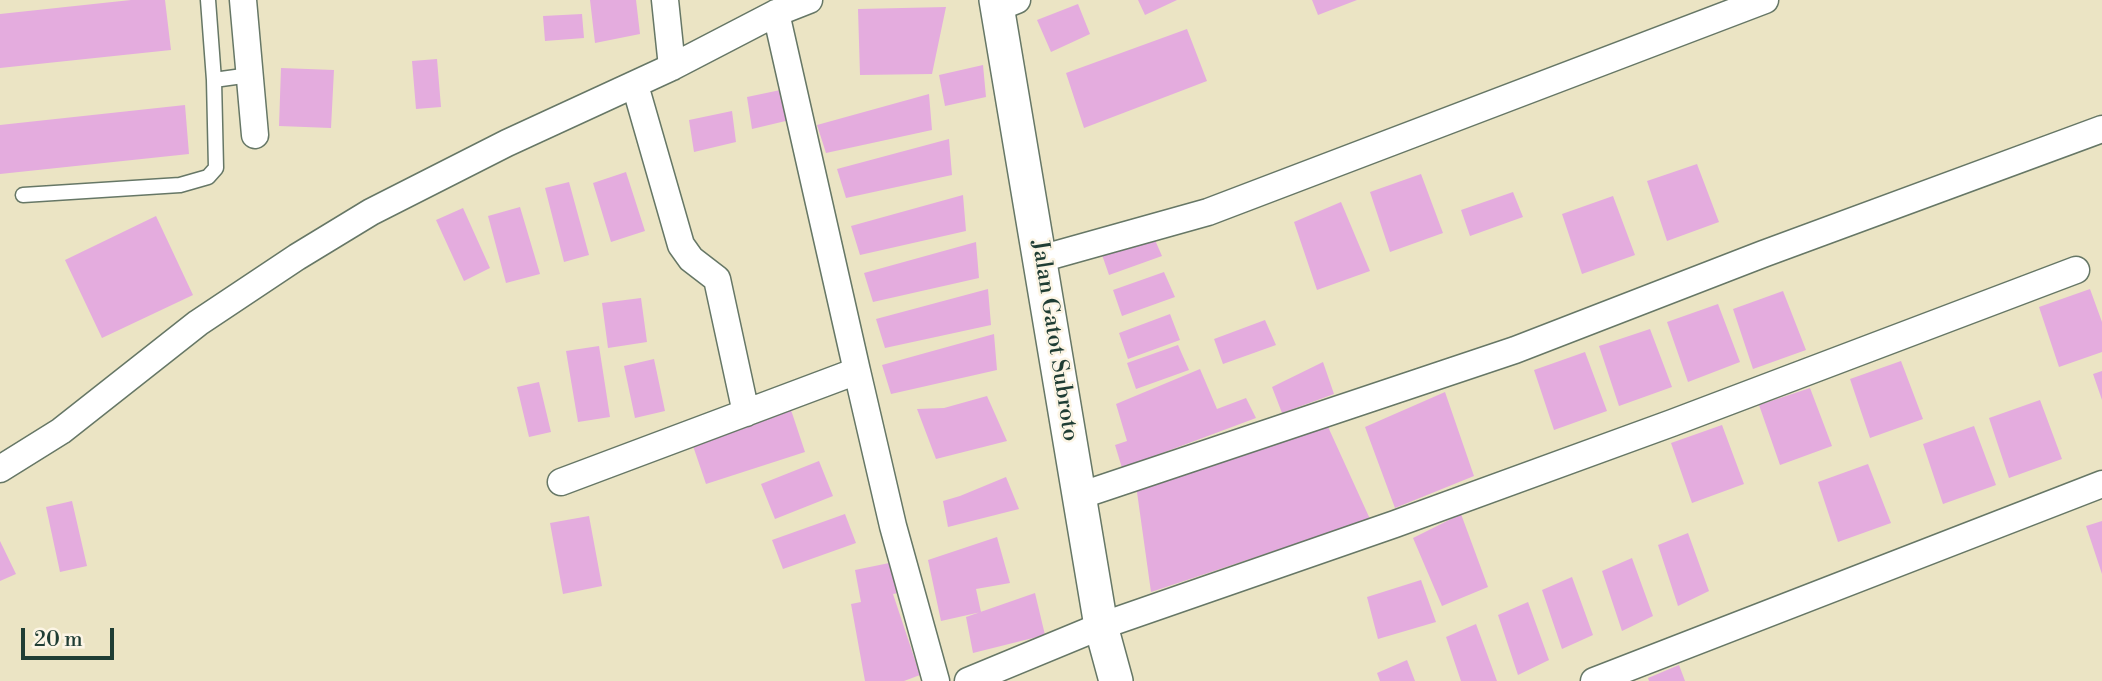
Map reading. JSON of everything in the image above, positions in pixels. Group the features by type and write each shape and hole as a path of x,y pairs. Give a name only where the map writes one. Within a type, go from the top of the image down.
{"street":[{"path":"243,0 255,135"},
{"path":"665,0 672,67"},
{"path":"0,469 61,431 198,323 370,212 507,143 672,67 776,13 810,0"},
{"path":"1040,258 1208,212 1765,0"},
{"name":"Jalan Gatot Subroto","path":"1003,3 1040,258 1079,496 1101,626 1116,681"},
{"path":"776,13 892,526 936,681"},
{"path":"635,85 681,245 691,259 717,279 747,413"},
{"path":"1079,496 1515,350 1763,254 2102,129"},
{"path":"968,681 1101,626 1382,529 1647,433 2076,270"},
{"path":"561,482 857,371"},
{"path":"1594,681 2102,484"}],"lane":[{"path":"23,195 180,185 208,177 216,168 214,80 208,0"},
{"path":"214,80 250,75"}],"building":[{"path":"131,0 165,0 171,50 0,68 0,14"},
{"path":"590,0 636,0 640,34 595,43"},
{"path":"1138,0 1177,0 1145,15"},
{"path":"1312,0 1357,0 1318,15"},
{"path":"1078,4 1090,34 1051,52 1037,20"},
{"path":"946,7 932,74 860,75 858,9"},
{"path":"582,14 584,38 545,41 543,16"},
{"path":"1187,29 1207,81 1084,128 1066,73"},
{"path":"437,59 441,107 416,109 412,61"},
{"path":"983,65 986,97 945,106 939,75"},
{"path":"281,68 334,70 331,128 279,126"},
{"path":"790,88 794,119 752,129 747,97"},
{"path":"929,94 932,130 826,153 817,125"},
{"path":"185,105 189,154 0,174 0,125"},
{"path":"732,111 736,142 694,152 689,120"},
{"path":"949,139 952,175 846,198 837,169"},
{"path":"1697,164 1719,222 1667,241 1647,181"},
{"path":"626,172 645,231 611,242 593,183"},
{"path":"1421,174 1443,233 1390,252 1370,192"},
{"path":"569,182 589,255 564,262 545,188"},
{"path":"1513,192 1523,217 1470,236 1461,210"},
{"path":"963,195 966,231 860,255 851,226"},
{"path":"1613,196 1635,255 1582,274 1562,214"},
{"path":"1341,202 1370,271 1317,290 1294,222"},
{"path":"520,207 540,274 506,283 488,216"},
{"path":"463,208 490,268 464,281 436,220"},
{"path":"156,216 193,295 102,338 65,260"},
{"path":"1151,231 1162,256 1109,275 1100,249"},
{"path":"976,242 979,278 873,302 864,273"},
{"path":"1164,272 1175,297 1122,316 1113,290"},
{"path":"988,289 991,325 885,348 876,319"},
{"path":"2090,289 2102,322 2102,352 2059,367 2039,307"},
{"path":"1783,291 1806,350 1753,369 1733,309"},
{"path":"641,298 647,342 608,348 602,303"},
{"path":"1718,304 1740,362 1688,382 1667,322"},
{"path":"1170,314 1180,340 1128,359 1119,333"},
{"path":"1265,320 1276,345 1223,364 1214,339"},
{"path":"1650,329 1672,387 1619,406 1599,346"},
{"path":"994,334 997,370 891,394 882,365"},
{"path":"1178,345 1189,370 1136,389 1127,363"},
{"path":"599,346 610,417 578,422 566,351"},
{"path":"1585,352 1607,411 1554,430 1534,370"},
{"path":"654,359 665,411 635,418 624,366"},
{"path":"1901,361 1923,419 1870,438 1850,379"},
{"path":"1323,362 1334,394 1282,413 1272,387"},
{"path":"1200,369 1217,409 1246,398 1256,418 1122,468 1115,445 1127,441 1116,404"},
{"path":"2102,371 2102,400 2093,374"},
{"path":"539,382 551,432 529,437 517,387"},
{"path":"1810,388 1832,446 1780,465 1759,405"},
{"path":"1445,392 1474,476 1395,508 1365,427"},
{"path":"987,396 1007,441 936,459 917,409 944,408"},
{"path":"2040,400 2062,459 2009,478 1989,418"},
{"path":"791,410 805,452 706,484 692,443"},
{"path":"1324,418 1370,519 1151,592 1136,485"},
{"path":"1722,425 1744,484 1692,503 1671,443"},
{"path":"1974,426 1996,485 1943,504 1923,444"},
{"path":"819,461 833,496 775,519 761,484"},
{"path":"1868,464 1891,523 1838,542 1818,482"},
{"path":"1006,477 1019,509 948,527 943,501"},
{"path":"72,501 87,566 60,572 46,507"},
{"path":"845,514 856,543 783,569 772,540"},
{"path":"1461,514 1488,587 1442,606 1413,538"},
{"path":"589,516 602,586 563,594 550,523"},
{"path":"2102,521 2102,574 2086,526"},
{"path":"1688,533 1709,591 1678,606 1658,545"},
{"path":"997,537 1010,583 976,589 981,612 941,621 928,560"},
{"path":"0,541 16,574 0,581"},
{"path":"1632,558 1653,616 1622,631 1602,571"},
{"path":"899,561 903,592 893,594 920,675 904,681 865,681 851,604 861,602 855,570"},
{"path":"1572,577 1593,635 1562,649 1542,590"},
{"path":"1421,580 1436,622 1378,639 1367,597"},
{"path":"1035,593 1045,635 973,653 966,617"},
{"path":"1528,602 1549,660 1518,675 1498,615"},
{"path":"1476,624 1497,681 1461,681 1446,637"},
{"path":"1407,660 1415,681 1380,681 1377,673"},
{"path":"1679,665 1685,681 1649,681 1648,678"}]}
